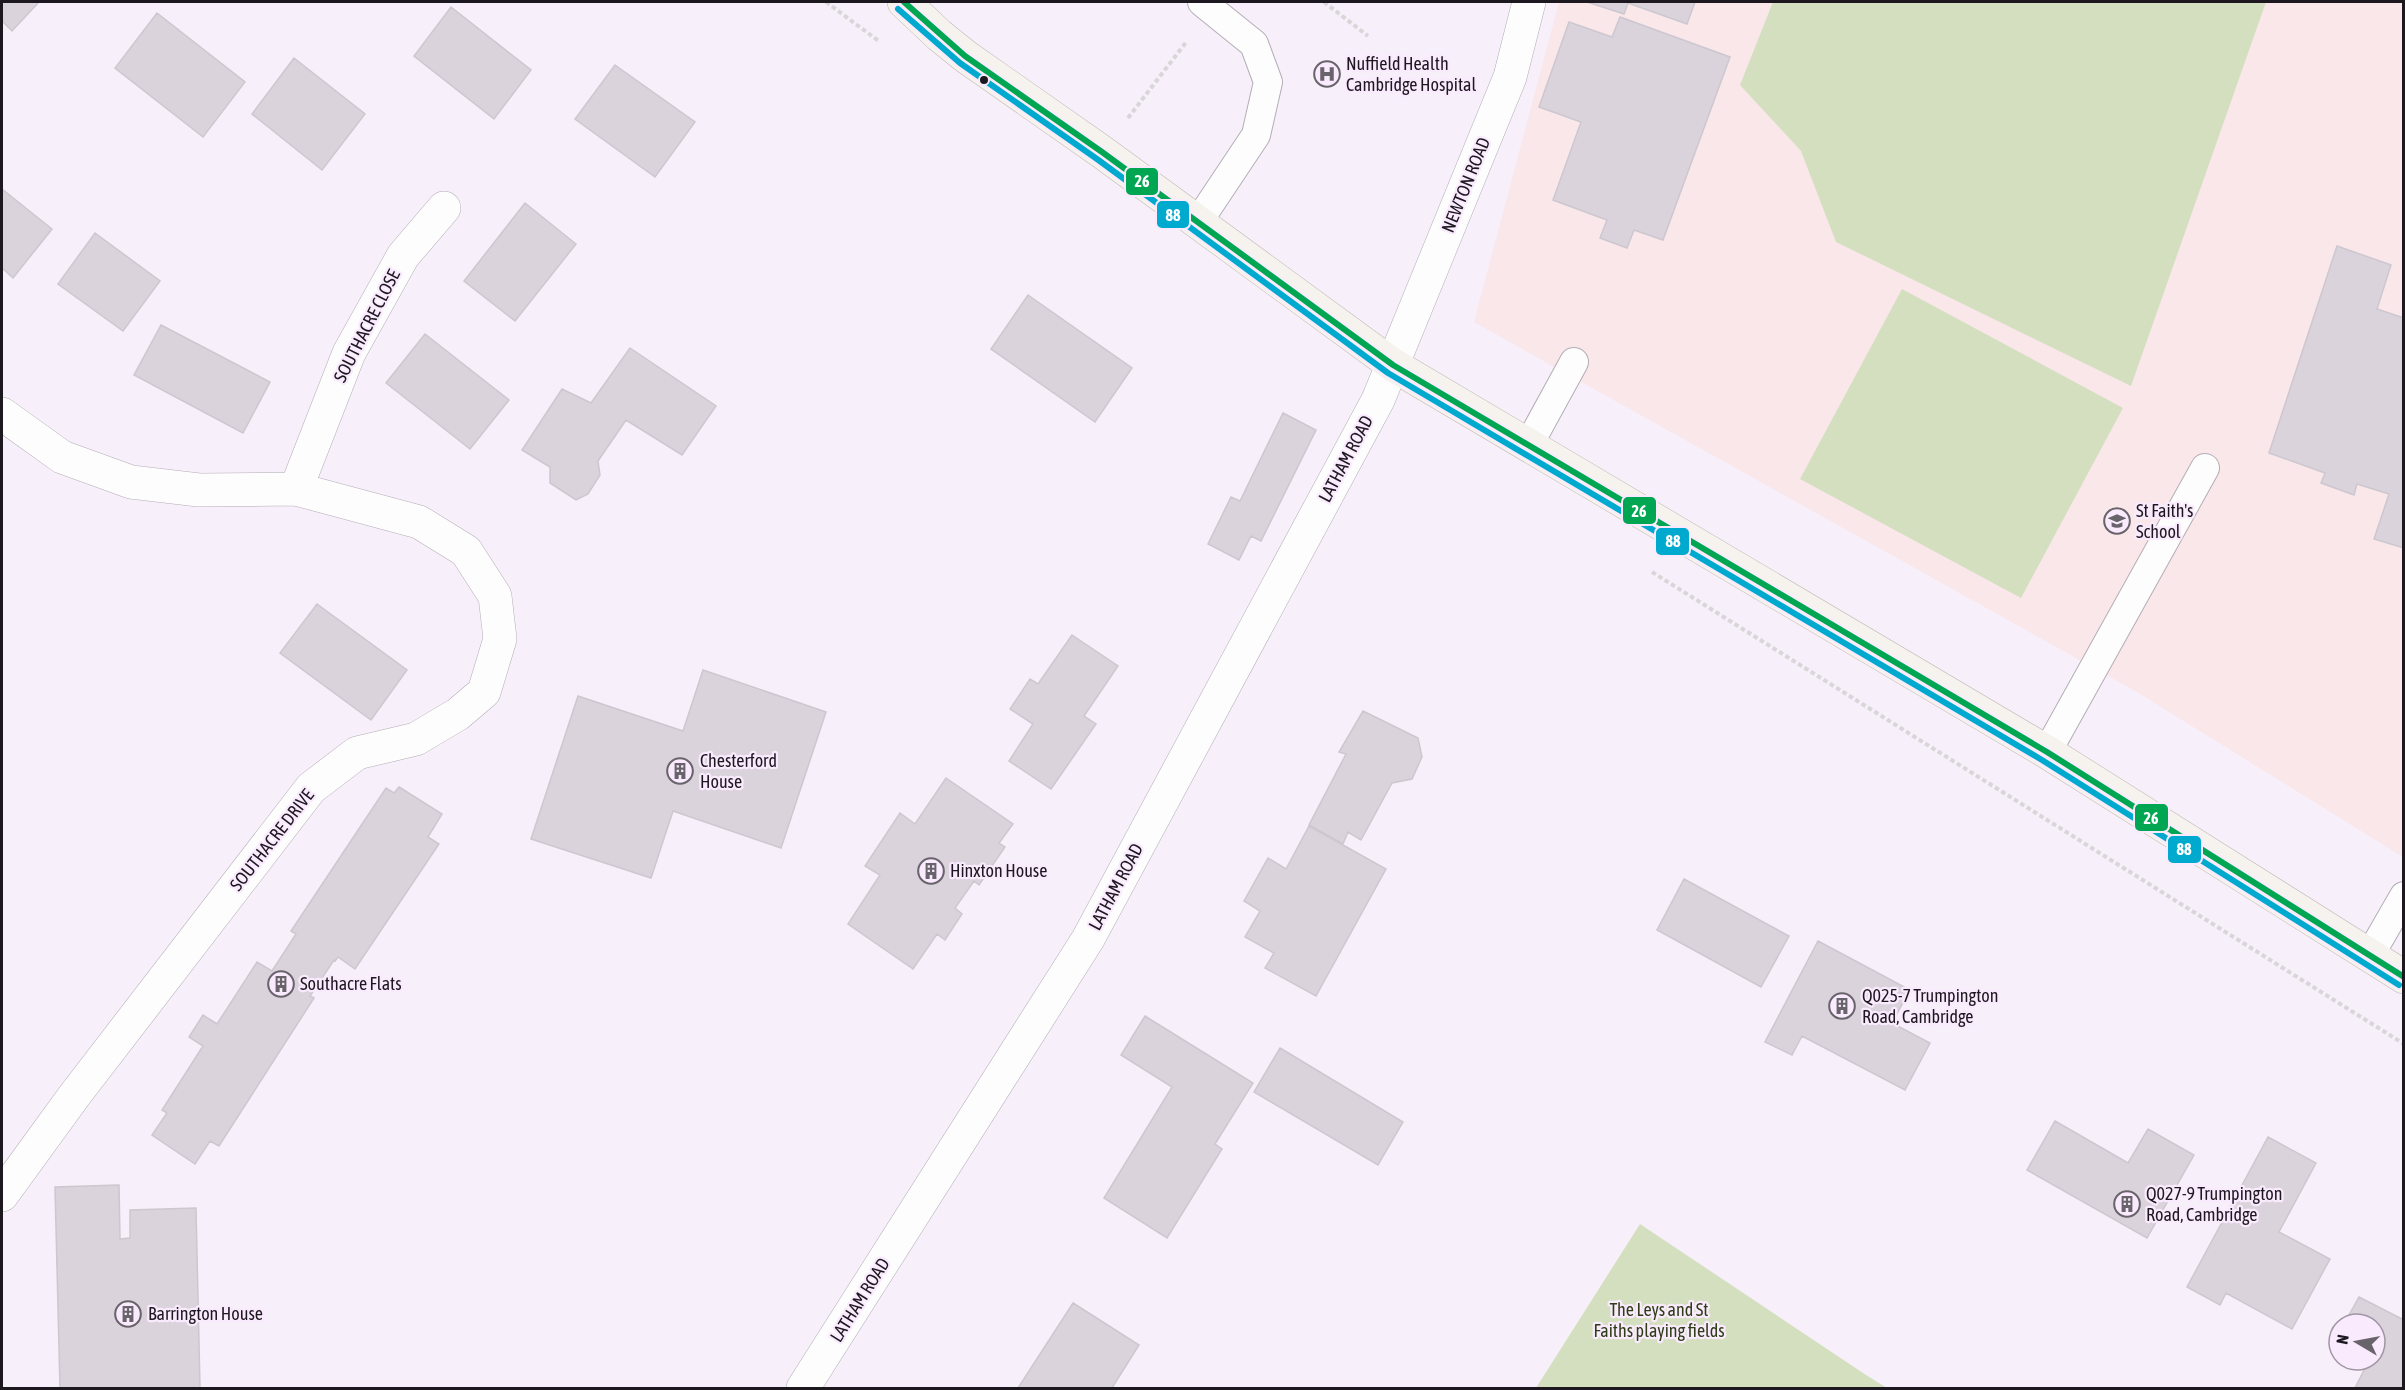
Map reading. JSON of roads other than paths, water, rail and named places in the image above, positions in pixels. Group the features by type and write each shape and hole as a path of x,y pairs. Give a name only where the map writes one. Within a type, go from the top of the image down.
{"main road":[{"path":"904,2 965,56 1102,152 1393,365 2047,752 2403,976"}],"street":[{"name":"NEWTON ROAD","path":"1393,365 1510,77 1529,2"},
{"name":"SOUTHACRE CLOSE","path":"296,489 349,353 403,256 444,208"},
{"name":"LATHAM ROAD","path":"803,1389 1088,939 1378,400 1393,365"},
{"name":"SOUTHACRE DRIVE","path":"2,414 62,457 131,482 199,490 296,489 419,522 466,551 495,597 500,639 484,692 458,714 416,739 357,753 310,788 74,1096 2,1195"}],"lane":[{"path":"1198,222 1256,135 1268,82 1254,44 1207,5"},
{"path":"1528,446 1574,362"},
{"path":"2047,752 2205,468"},
{"path":"2370,955 2403,896"}],"place":[{"name":"Nuffield Health Cambridge Hospital","path":"1327,74"},
{"name":"St Faith's School","path":"2117,521"},
{"name":"Chesterford House","path":"680,771"},
{"name":"Hinxton House","path":"931,871"},
{"name":"Southacre Flats","path":"281,984"},
{"name":"Q025-7 Trumpington Road, Cambridge","path":"1842,1006"},
{"name":"Q027-9 Trumpington Road, Cambridge","path":"2127,1204"},
{"name":"Barrington House","path":"128,1314"}],"park label":[{"name":"The Leys and St Faiths playing fields","path":"1659,1320"}]}
